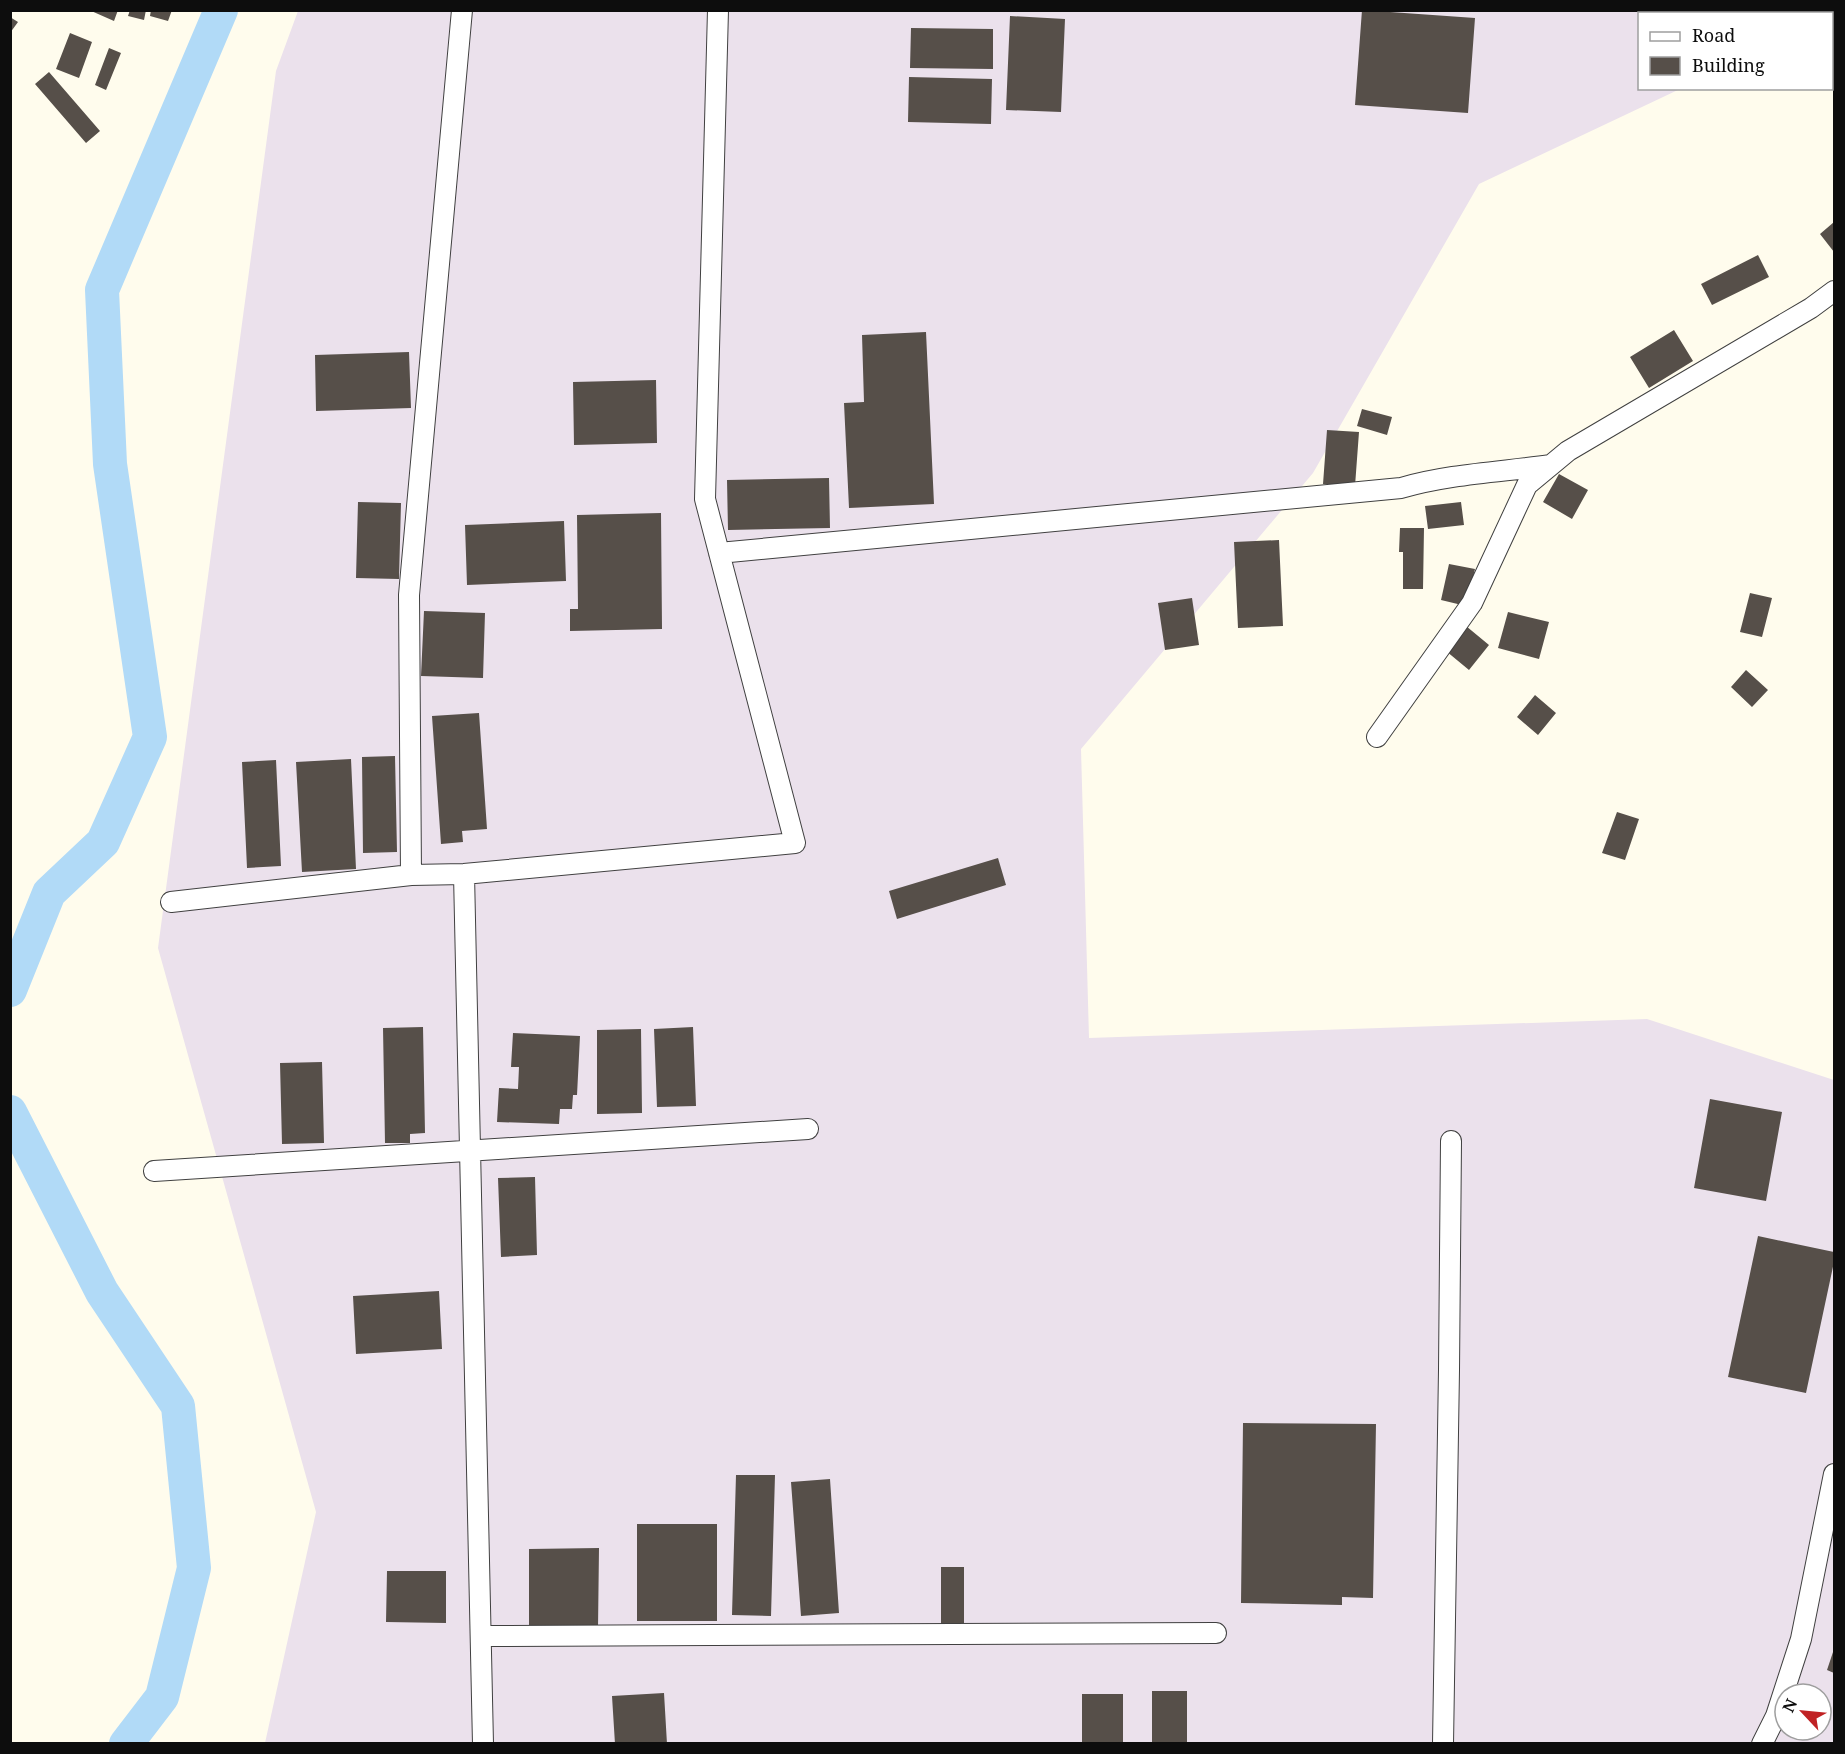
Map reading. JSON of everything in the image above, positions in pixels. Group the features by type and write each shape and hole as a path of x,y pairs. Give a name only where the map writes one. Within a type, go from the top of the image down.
{"street":[{"path":"411,875 409,595 462,10"},
{"path":"171,902 411,875 464,874 795,843 705,499 718,10"},
{"path":"1377,738 1472,603 1527,485 1568,451 1811,308 1834,291"},
{"path":"719,553 1401,488 1422,482 1551,465"},
{"path":"464,874 483,1743"},
{"path":"154,1171 808,1128"},
{"path":"1443,1743 1450,1141"},
{"path":"1762,1743 1776,1716 1801,1639 1834,1474"},
{"path":"481,1636 1216,1633"}],"shaded area":[{"path":"298,11 1834,11 1833,16 1833,12 1638,12 1638,90 1678,90 1479,184 1313,473 1081,749 1089,1038 1647,1019 1834,1080 1834,1743 265,1743 316,1512 158,948 276,71"}],"building":[{"path":"89,10 118,10 114,21"},
{"path":"130,10 146,10 144,20 128,16"},
{"path":"151,10 172,10 168,21 150,16"},
{"path":"1362,10 1475,18 1468,113 1355,105"},
{"path":"1010,16 1065,19 1061,112 1006,110"},
{"path":"10,17 18,22 10,33"},
{"path":"911,28 993,29 993,69 910,68"},
{"path":"70,33 92,42 79,78 56,69"},
{"path":"109,48 121,53 106,90 95,85"},
{"path":"49,72 100,131 86,143 35,84"},
{"path":"909,77 992,79 991,124 908,122"},
{"path":"1834,222 1834,252 1820,234"},
{"path":"1758,255 1769,277 1712,305 1701,284"},
{"path":"1674,330 1693,361 1649,388 1630,357"},
{"path":"926,332 934,504 849,508 844,403 864,402 862,335"},
{"path":"409,352 411,408 316,411 315,355"},
{"path":"656,380 657,443 574,445 573,382"},
{"path":"1362,409 1392,417 1387,435 1357,426"},
{"path":"1327,430 1359,432 1355,486 1323,484"},
{"path":"1559,474 1588,490 1572,519 1543,502"},
{"path":"829,478 830,528 728,530 727,480"},
{"path":"358,502 401,503 399,579 356,578"},
{"path":"1461,502 1464,525 1428,529 1425,506"},
{"path":"661,513 662,629 570,631 570,609 578,609 577,515"},
{"path":"564,521 566,581 467,585 465,525"},
{"path":"1400,528 1424,528 1423,589 1403,589 1403,552 1399,552"},
{"path":"1279,540 1283,626 1238,628 1234,542"},
{"path":"1449,564 1475,569 1466,606 1441,600"},
{"path":"1750,593 1772,598 1762,637 1740,632"},
{"path":"1192,598 1199,645 1165,650 1158,603"},
{"path":"424,611 485,613 483,678 421,676"},
{"path":"1508,612 1549,622 1539,659 1498,648"},
{"path":"1466,626 1489,645 1469,670 1446,651"},
{"path":"1746,670 1768,690 1752,707 1731,687"},
{"path":"1535,695 1556,713 1538,735 1517,717"},
{"path":"479,713 487,829 462,831 463,842 441,844 432,716"},
{"path":"395,756 397,852 363,853 362,757"},
{"path":"351,759 356,869 302,872 296,762"},
{"path":"276,760 281,866 247,868 242,762"},
{"path":"1617,812 1639,819 1625,860 1602,853"},
{"path":"998,858 1006,885 897,919 889,891"},
{"path":"423,1027 425,1133 410,1134 410,1143 385,1143 383,1028"},
{"path":"693,1027 696,1106 657,1107 654,1029"},
{"path":"641,1029 642,1113 597,1114 597,1030"},
{"path":"513,1033 580,1036 577,1095 573,1095 572,1109 560,1109 559,1124 497,1122 499,1088 518,1089 519,1067 511,1067"},
{"path":"322,1062 324,1143 282,1144 280,1063"},
{"path":"1710,1099 1782,1112 1766,1201 1694,1188"},
{"path":"535,1177 537,1255 501,1257 498,1178"},
{"path":"1758,1236 1834,1252 1834,1262 1806,1393 1728,1377"},
{"path":"439,1291 442,1349 356,1354 353,1296"},
{"path":"1243,1423 1376,1424 1373,1598 1342,1597 1342,1605 1241,1603"},
{"path":"736,1475 775,1475 771,1616 732,1615"},
{"path":"830,1479 839,1613 801,1616 791,1482"},
{"path":"637,1524 717,1524 717,1621 637,1621"},
{"path":"599,1548 598,1628 529,1629 529,1549"},
{"path":"941,1567 964,1567 964,1624 941,1625"},
{"path":"387,1571 446,1571 446,1623 386,1622"},
{"path":"1834,1649 1834,1673 1827,1670"},
{"path":"1152,1691 1187,1691 1187,1744 1152,1744"},
{"path":"664,1693 667,1744 615,1744 612,1696"},
{"path":"1082,1694 1123,1694 1123,1744 1082,1744"}],"waterway":[{"path":"10,990 49,893 103,842 150,737 110,464 102,290 221,10"},
{"path":"10,1112 102,1292 178,1406 194,1568 162,1697 126,1744"}]}
